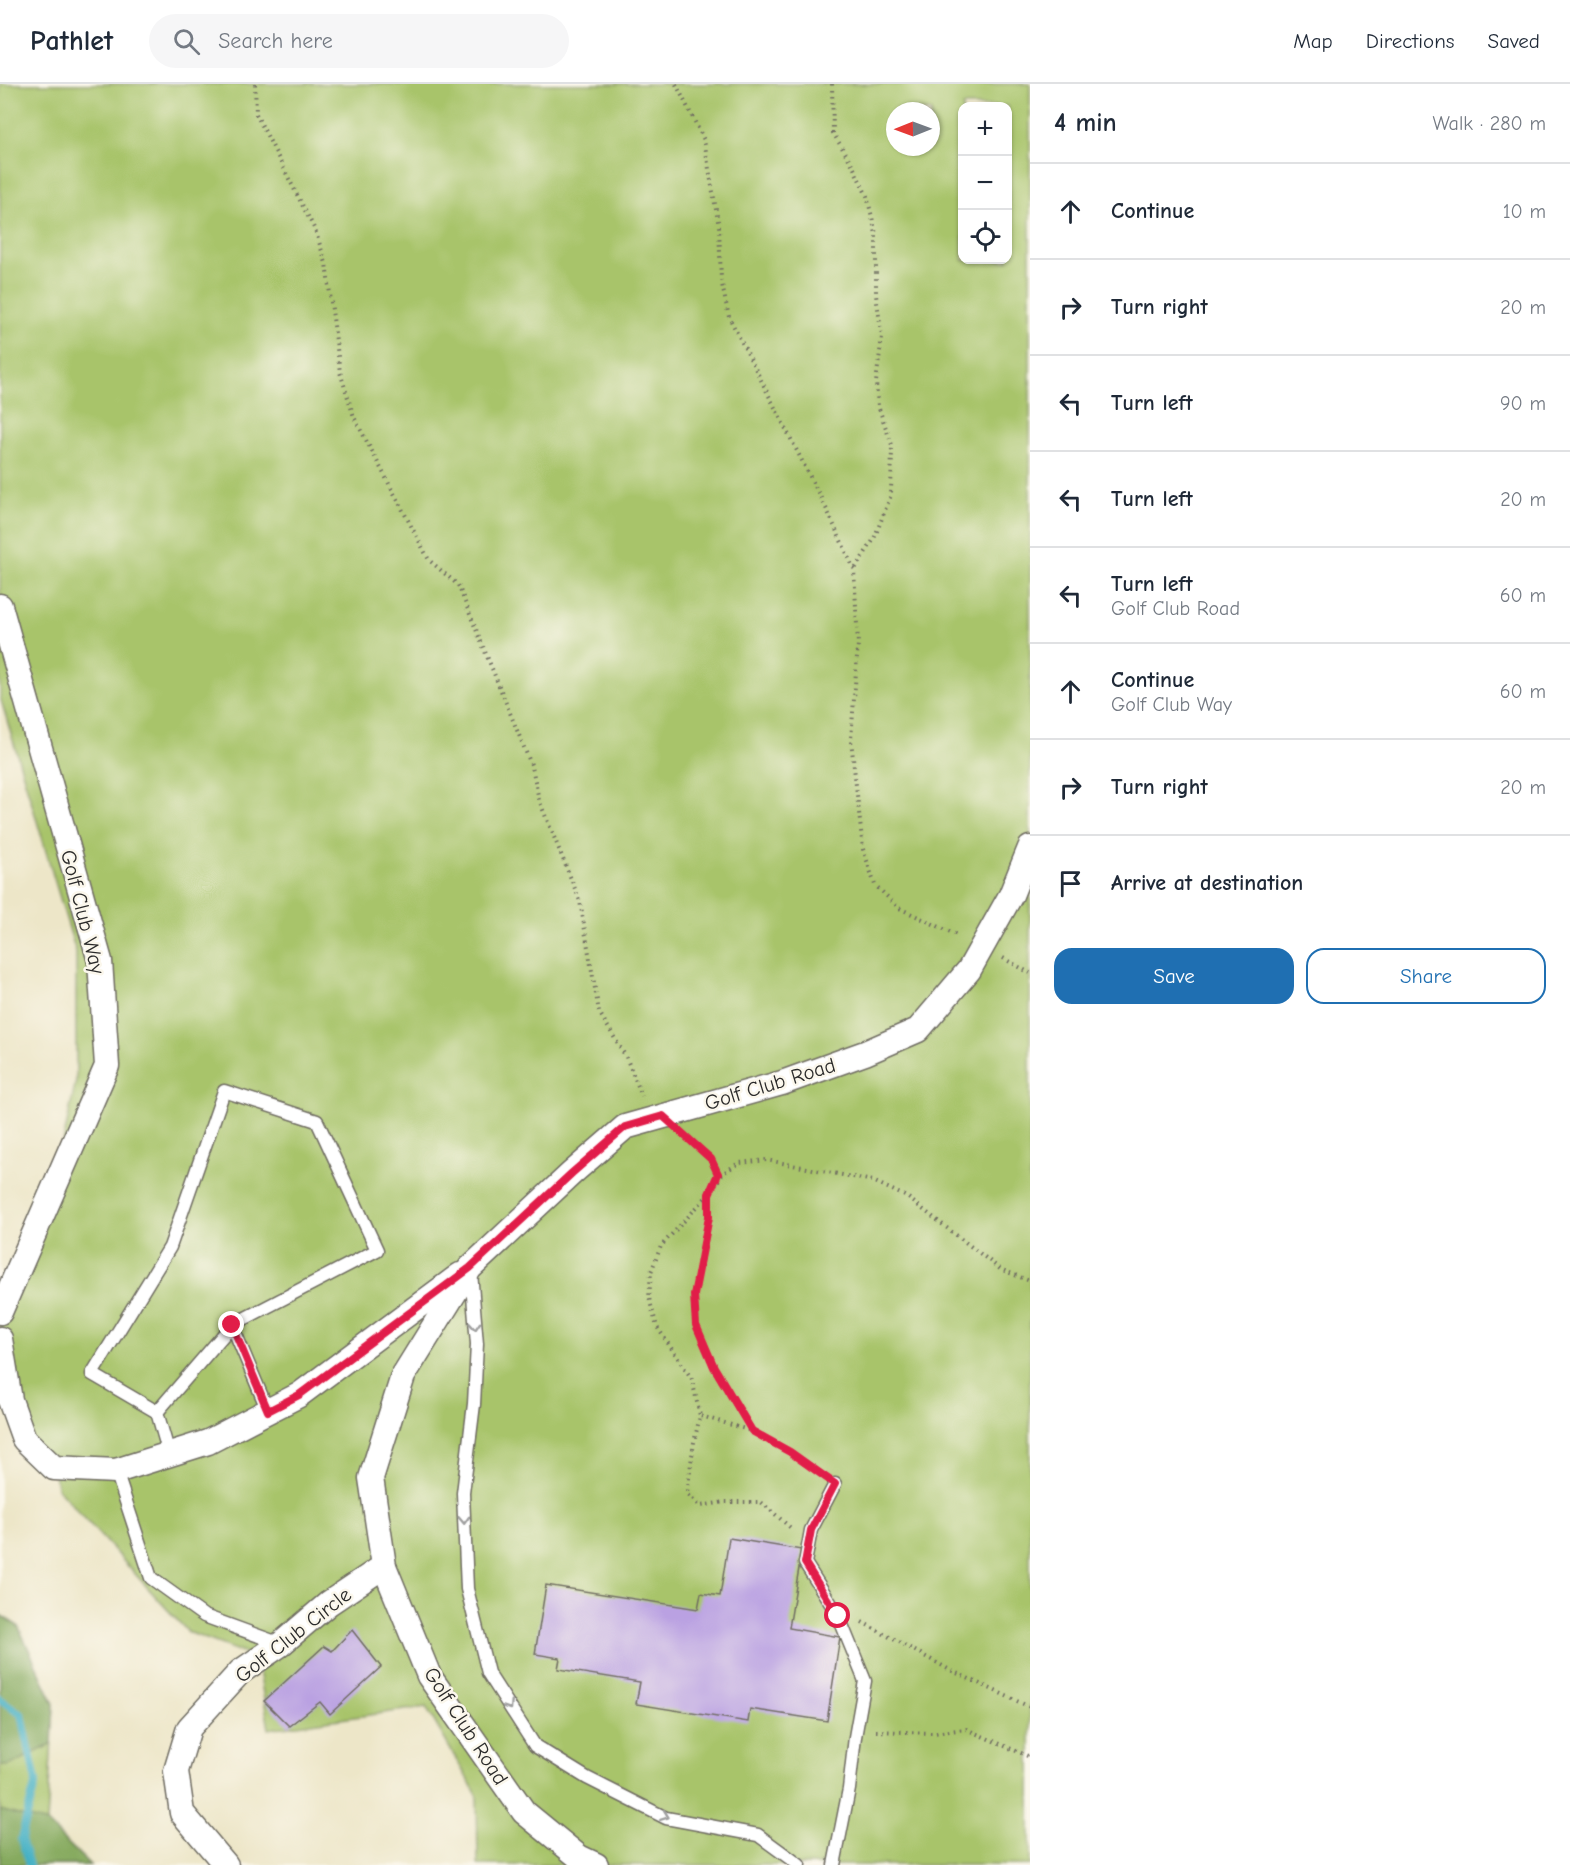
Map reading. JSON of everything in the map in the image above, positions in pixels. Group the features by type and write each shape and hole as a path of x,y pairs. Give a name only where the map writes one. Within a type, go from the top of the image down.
{"street":[{"name":"Golf Club Way","path":"0,606 99,961 107,1066 0,1312"},
{"name":"Golf Club Road","path":"596,1865 579,1857 524,1812 429,1676 384,1566 371,1478 403,1376 470,1268 625,1127 782,1083 865,1053 918,1030 969,970 1011,895 1030,848"},
{"path":"0,1340 10,1400 24,1439 54,1468 116,1470 208,1442 299,1395 470,1268"},
{"name":"Golf Club Circle","path":"226,1865 182,1812 176,1771 189,1728 240,1672 281,1644 329,1603 384,1566"}],"lane":[{"path":"157,1412 232,1325 377,1250 317,1121 224,1091 170,1247 92,1374 157,1412 169,1454"},
{"path":"470,1268 477,1344 474,1404 463,1493 466,1570 467,1589 488,1673 535,1746 587,1778 666,1818 758,1835 799,1865"},
{"path":"232,1325 268,1411"},
{"path":"116,1470 151,1578 204,1616 281,1644"},
{"path":"834,1865 849,1790 865,1681 838,1616 805,1563 811,1530 835,1484"}],"path":[{"path":"255,84 256,114 315,230 326,263 340,372 354,417 429,560 458,585 532,767 539,800 579,901 599,1012 626,1057 644,1099 711,1159 718,1174 709,1194 709,1217 694,1295 696,1325 714,1367 752,1431"},
{"path":"676,84 704,140 719,227 721,280 729,318 827,510 854,569 858,644 851,740 863,849 875,885 899,908 982,947 1030,973"},
{"path":"832,84 833,133 867,195 876,234 876,295 882,337 876,382 878,406 892,445 891,495 874,539 854,569"},
{"path":"808,1544 761,1502 725,1502 700,1506 687,1493 700,1416 692,1379 657,1327 649,1298 651,1272 661,1246 709,1194 723,1173 739,1163 767,1160 873,1181 907,1197 1000,1269 1030,1281"},
{"path":"700,1416 752,1431 790,1452 835,1484"},
{"path":"838,1616 866,1623 950,1670 1030,1707"},
{"path":"855,1737 876,1731 933,1733 966,1730 1030,1757"}],"green space":[{"path":"0,84 1030,84 1030,1865 478,1865 477,1795 426,1707 269,1729 257,1658 188,1632 57,1488 54,1468 24,1439 0,1339 0,1312 54,1186 76,1080 76,952 0,697"},
{"path":"0,1615 18,1626 54,1704 47,1823 90,1865 0,1865"},
{"path":"0,1615 18,1626 54,1704 52,1744 9,1766 0,1765"},
{"path":"0,1810 47,1823 90,1865 0,1865"}],"building":[{"path":"729,1538 802,1550 789,1628 840,1637 827,1721 750,1709 748,1722 636,1704 640,1682 558,1669 560,1658 535,1654 546,1585 698,1609 701,1593 720,1596"},
{"path":"352,1630 381,1667 330,1714 320,1702 289,1726 264,1701 324,1646 332,1651"}],"waterway":[{"path":"0,1699 22,1715 36,1781 21,1839 29,1865"}],"route":[{"path":"232,1325 268,1411 299,1395 470,1268 625,1127 663,1116 711,1159 718,1174 709,1194 709,1217 694,1295 696,1325 714,1367 752,1431 790,1452 835,1484 811,1530 805,1563 838,1616"}]}
